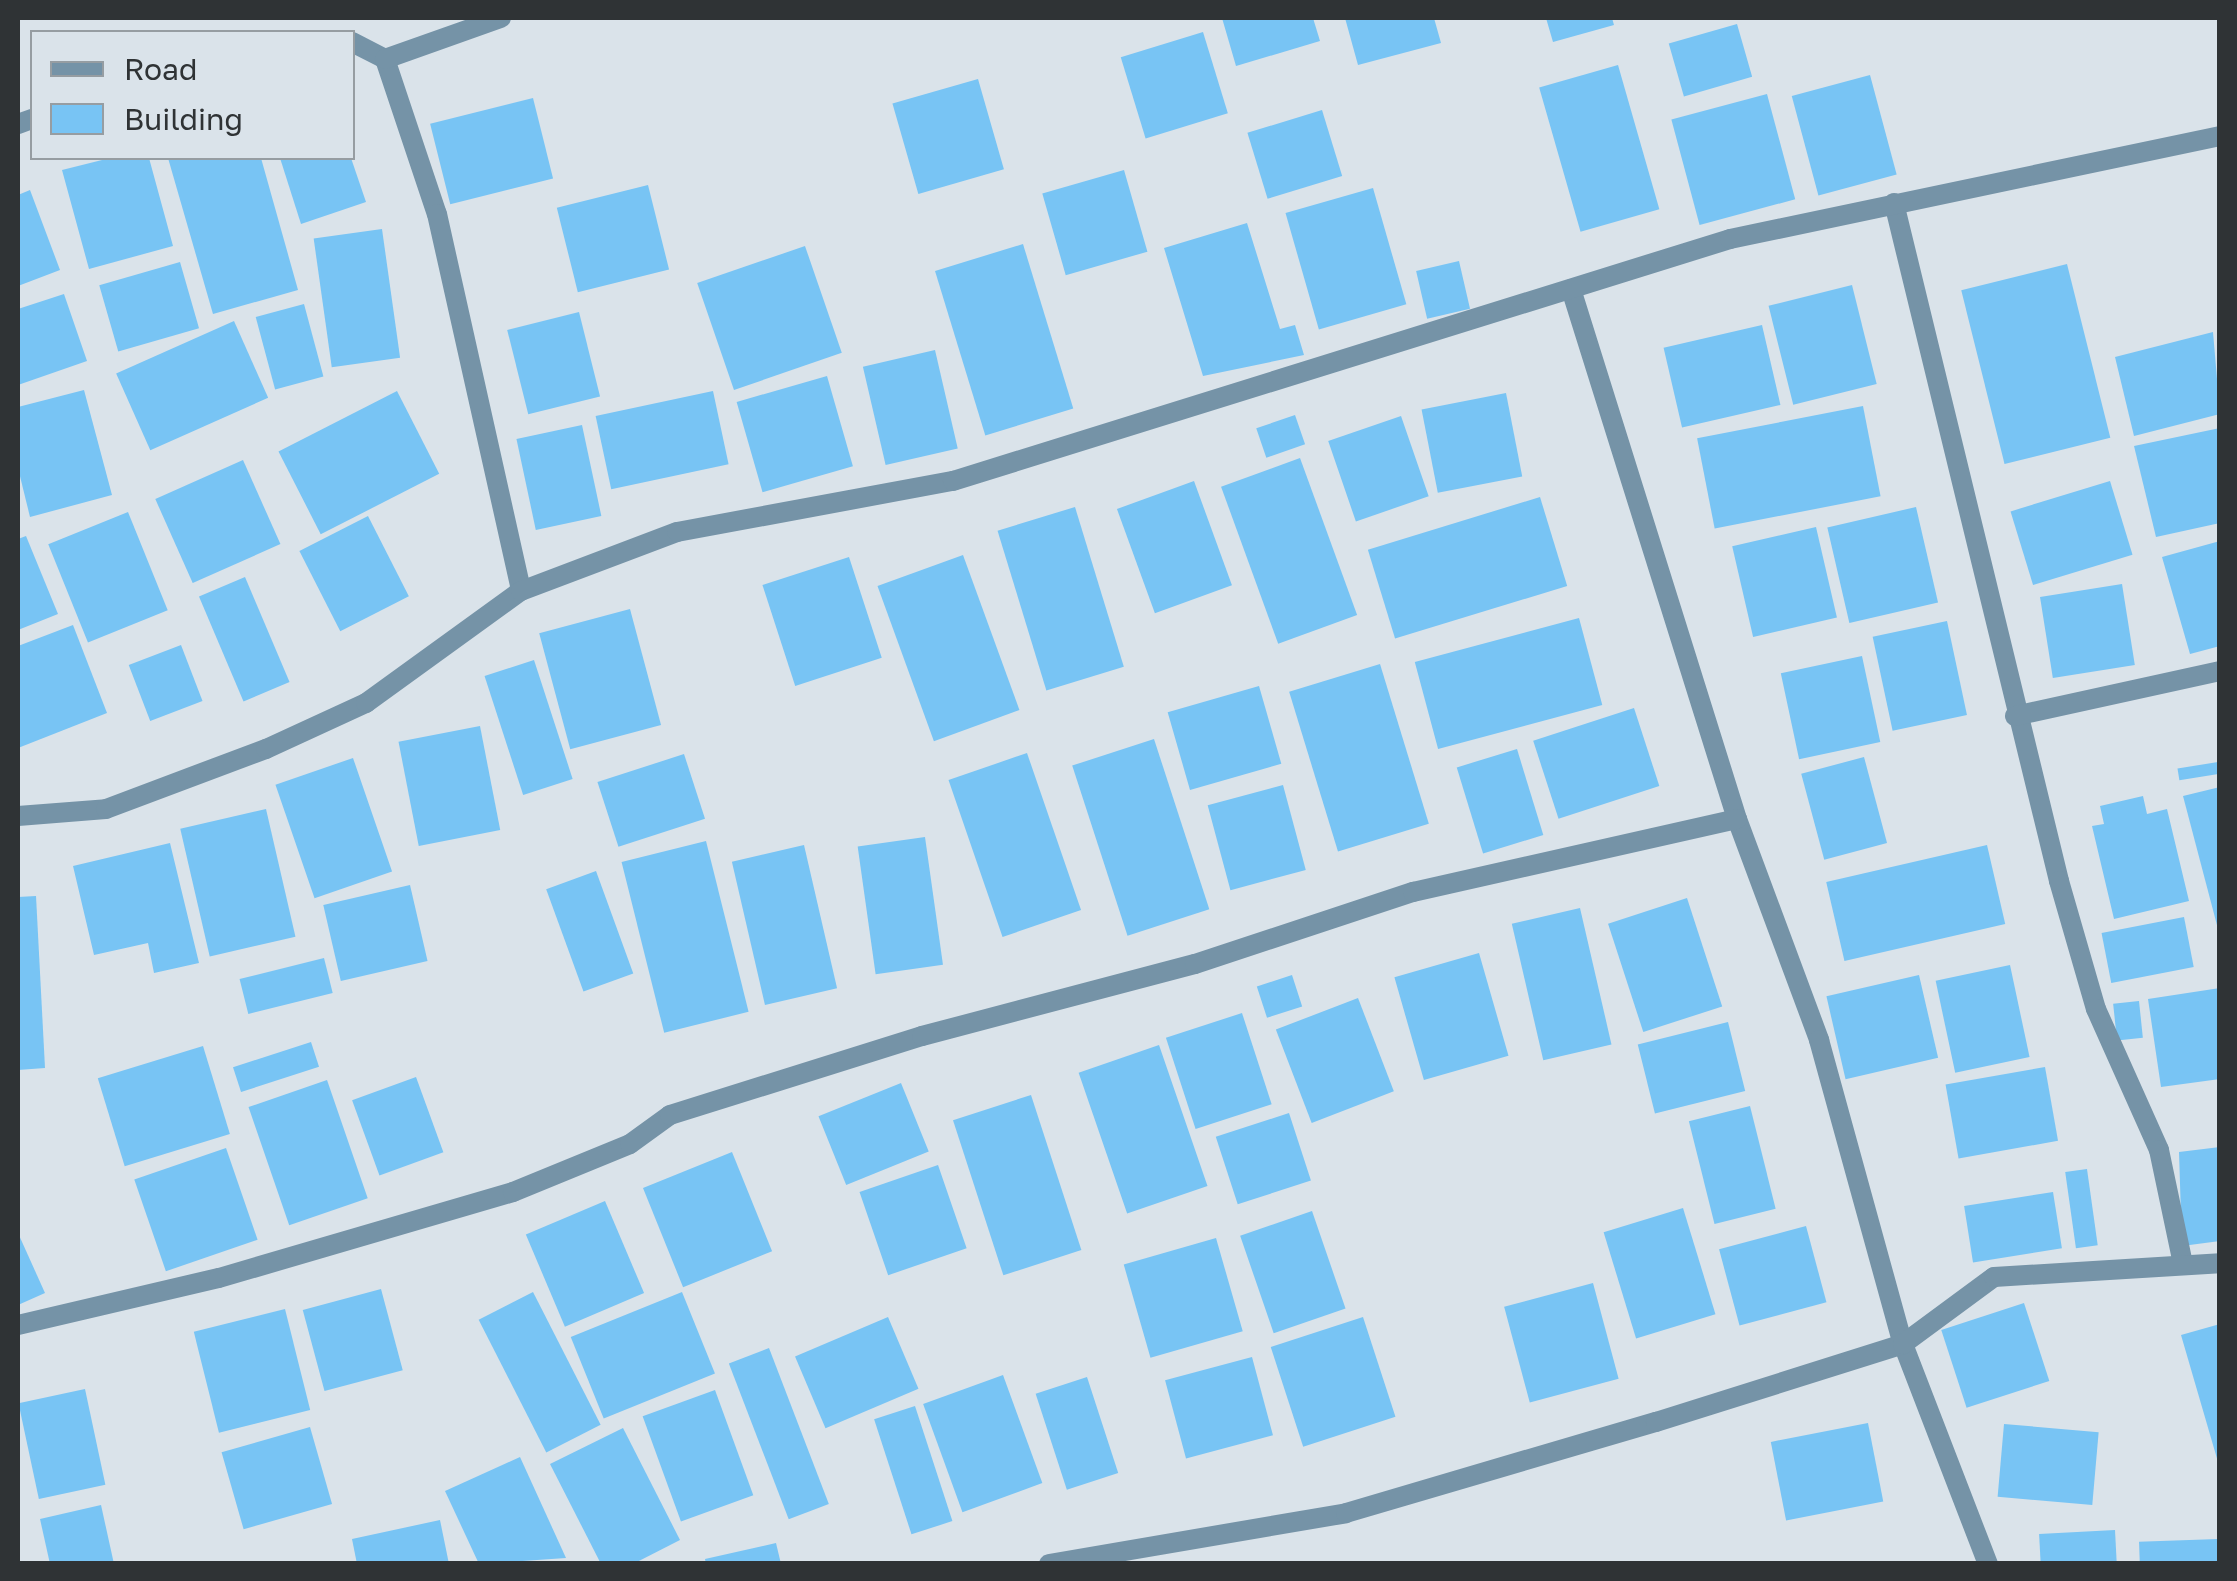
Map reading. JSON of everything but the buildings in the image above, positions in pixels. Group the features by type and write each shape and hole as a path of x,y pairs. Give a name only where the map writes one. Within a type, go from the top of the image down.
{"street":[{"path":"385,59 501,18"},
{"path":"355,44 385,59 438,214 522,591"},
{"path":"18,816 106,810 266,748 366,702 522,591 677,532 952,481 1190,413 1571,289 1894,203 2077,173 2220,136"},
{"path":"1894,203 2014,716 2096,1009 2158,1150 2183,1264"},
{"path":"1571,289 1736,818 1819,1040 1903,1344 1988,1564"},
{"path":"2014,716 2220,670"},
{"path":"18,1324 219,1278 513,1192 630,1144 670,1115 922,1036 1195,964 1413,892 1736,818"},
{"path":"1049,1564 1346,1513 1903,1344 1994,1277 2220,1263"}]}
